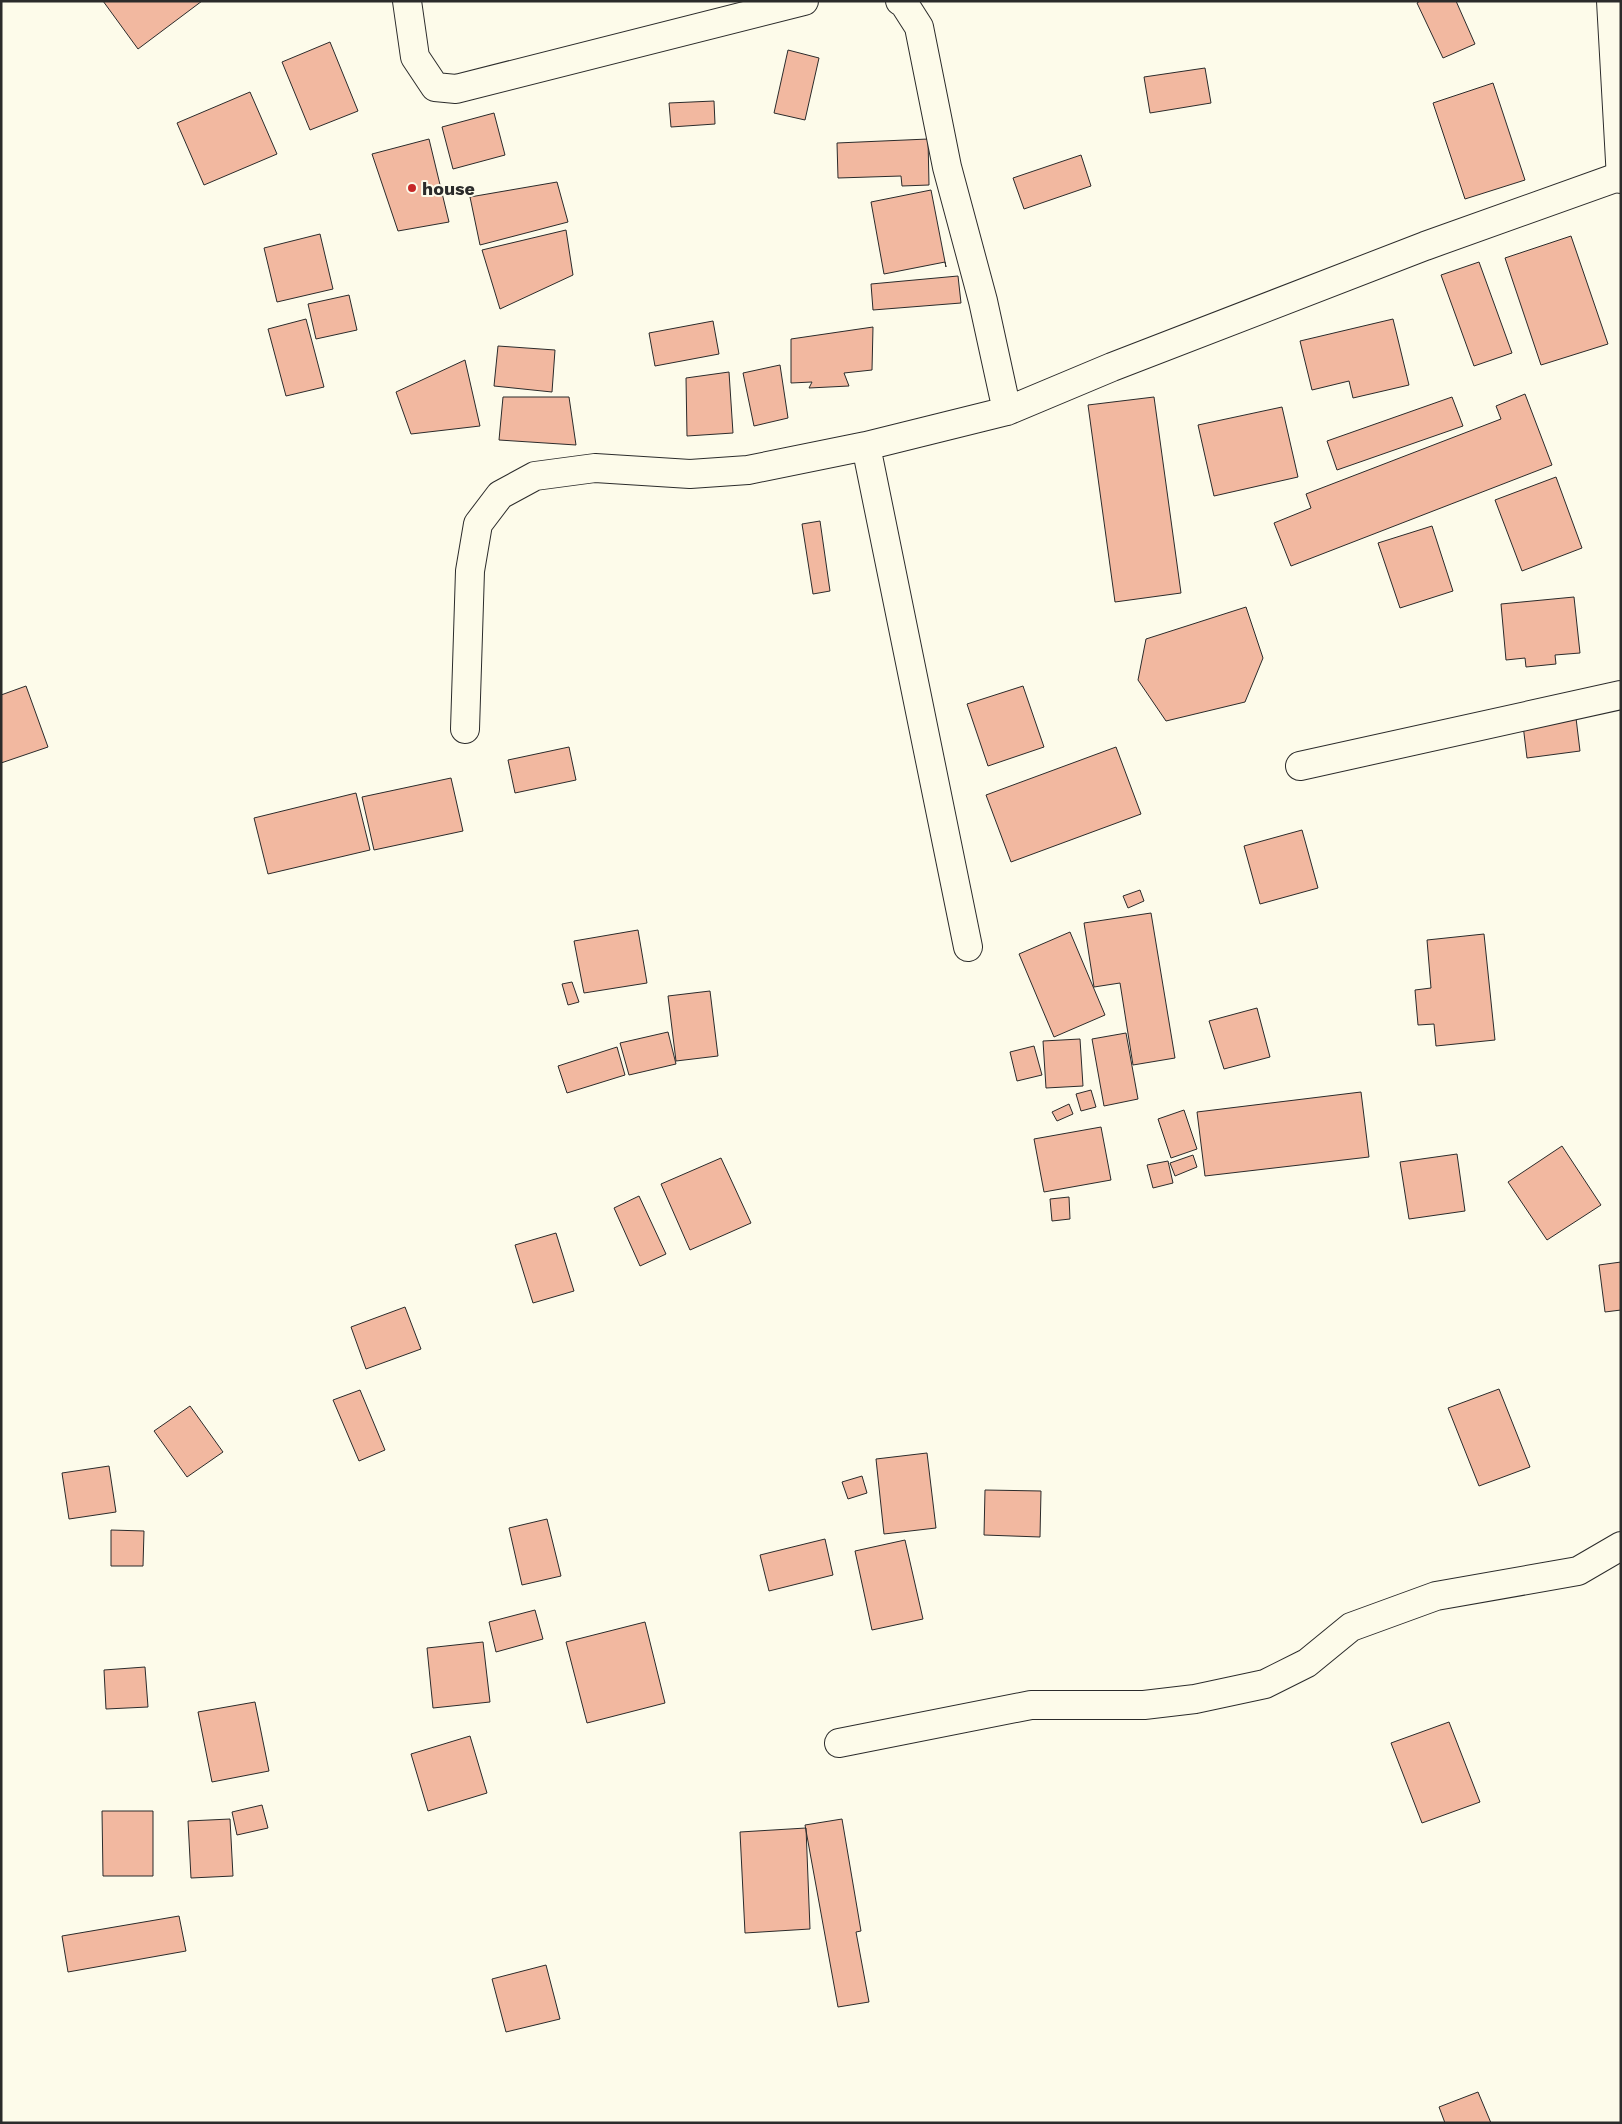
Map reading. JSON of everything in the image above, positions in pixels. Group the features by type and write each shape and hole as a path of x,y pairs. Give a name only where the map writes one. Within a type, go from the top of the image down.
{"street":[{"path":"408,1 415,57 435,86 456,89 804,1"},
{"path":"900,1 903,2 919,27 947,167 983,301 1007,411"},
{"path":"465,730 470,571 478,524 500,495 535,476 595,468 690,474 748,470 866,446 1007,411 1112,367 1425,246 1621,178 1611,1"},
{"path":"866,446 968,947"},
{"path":"1300,766 1621,695"},
{"path":"839,1743 1031,1705 1144,1705 1195,1699 1265,1684 1307,1663 1351,1627 1436,1596 1578,1571 1621,1546"}],"building":[{"path":"103,1 202,1 138,49"},
{"path":"1420,1 1456,1 1475,44 1443,58 1417,3"},
{"path":"330,42 358,111 310,130 282,62"},
{"path":"788,50 819,58 805,120 774,113"},
{"path":"1205,68 1211,103 1150,113 1144,77"},
{"path":"1493,83 1525,180 1465,199 1433,103"},
{"path":"250,92 277,154 204,185 177,123"},
{"path":"714,101 715,124 671,127 669,103"},
{"path":"494,113 505,155 453,169 442,127"},
{"name":"house","path":"429,139 449,222 398,231 372,154"},
{"path":"928,139 929,185 902,186 901,176 838,178 837,143"},
{"path":"1081,155 1091,186 1024,209 1013,178"},
{"name":"house","path":"557,182 568,222 480,245 470,197"},
{"path":"931,190 946,267 945,262 884,274 871,202"},
{"name":"house","path":"566,230 573,275 500,309 482,250"},
{"path":"320,234 333,289 277,302 264,248"},
{"path":"1571,236 1608,344 1541,365 1505,258"},
{"path":"1479,262 1512,353 1474,366 1441,275"},
{"path":"958,276 961,303 873,310 871,284"},
{"path":"349,295 357,330 316,339 308,304"},
{"path":"306,319 324,387 286,396 268,329"},
{"path":"1393,319 1409,385 1353,398 1349,381 1312,390 1300,341"},
{"path":"713,321 719,354 655,366 649,333"},
{"path":"873,327 872,370 844,373 849,386 809,388 812,382 791,383 791,339"},
{"path":"498,346 555,350 552,392 494,386"},
{"path":"465,360 480,426 411,434 396,392"},
{"path":"780,365 788,418 754,426 743,373"},
{"path":"729,372 733,433 687,436 686,378"},
{"path":"1525,394 1552,465 1291,566 1274,523 1311,508 1306,494 1501,419 1496,406"},
{"path":"503,397 569,397 576,445 499,440"},
{"path":"1154,397 1181,593 1115,602 1088,405"},
{"path":"1452,397 1463,426 1337,470 1327,441"},
{"path":"1282,407 1298,477 1214,496 1198,425"},
{"path":"1556,477 1582,548 1522,571 1495,500"},
{"path":"820,521 830,591 813,594 802,524"},
{"path":"1432,526 1453,591 1400,608 1378,543"},
{"path":"1574,597 1580,653 1555,655 1556,664 1526,667 1525,658 1506,660 1501,604"},
{"path":"1246,607 1263,658 1245,702 1166,721 1138,680 1146,639"},
{"path":"26,686 48,747 1,763 1,695"},
{"path":"1023,686 1044,747 988,766 967,704"},
{"path":"1576,718 1580,751 1527,758 1523,725"},
{"path":"569,747 576,780 515,793 508,760"},
{"path":"1116,747 1141,814 1011,862 986,795"},
{"path":"451,778 463,831 374,850 362,797"},
{"path":"356,793 370,850 268,874 254,818"},
{"path":"1302,830 1318,888 1260,904 1244,846"},
{"path":"1140,890 1144,901 1128,908 1123,896"},
{"path":"1151,913 1175,1058 1133,1065 1120,983 1094,987 1084,923"},
{"path":"638,930 647,983 584,993 574,941"},
{"path":"1070,932 1105,1015 1054,1037 1019,954"},
{"path":"1484,934 1495,1040 1436,1046 1434,1024 1418,1025 1415,990 1431,988 1427,940"},
{"path":"572,982 579,1002 568,1005 562,984"},
{"path":"710,991 718,1056 676,1061 668,996"},
{"path":"1257,1008 1270,1057 1224,1069 1209,1021"},
{"path":"668,1032 676,1064 629,1075 620,1043"},
{"path":"1126,1033 1138,1099 1104,1106 1092,1039"},
{"path":"1080,1039 1083,1086 1046,1088 1043,1041"},
{"path":"1034,1046 1042,1075 1017,1081 1010,1052"},
{"path":"617,1047 625,1075 567,1093 558,1066"},
{"path":"1091,1090 1096,1107 1081,1111 1076,1094"},
{"path":"1361,1092 1369,1157 1205,1176 1197,1112"},
{"path":"1069,1104 1073,1114 1057,1121 1052,1112"},
{"path":"1184,1110 1197,1149 1171,1158 1158,1119"},
{"path":"1101,1127 1111,1180 1044,1192 1034,1139"},
{"path":"1562,1146 1601,1205 1547,1240 1508,1182"},
{"path":"1457,1154 1465,1211 1409,1219 1400,1162"},
{"path":"1193,1155 1197,1167 1175,1176 1170,1163"},
{"path":"721,1158 751,1223 690,1250 661,1184"},
{"path":"1168,1161 1173,1183 1153,1188 1147,1165"},
{"path":"639,1196 666,1254 640,1266 614,1208"},
{"path":"1069,1197 1070,1219 1052,1221 1050,1199"},
{"path":"556,1233 574,1291 533,1303 515,1245"},
{"path":"1621,1262 1621,1310 1605,1312 1599,1265"},
{"path":"405,1307 421,1349 366,1369 351,1327"},
{"path":"1499,1389 1530,1467 1479,1486 1448,1408"},
{"path":"360,1390 385,1450 359,1461 333,1400"},
{"path":"190,1406 223,1452 187,1477 154,1431"},
{"path":"927,1453 936,1528 884,1534 876,1459"},
{"path":"109,1466 116,1512 69,1519 62,1473"},
{"path":"862,1476 867,1493 848,1499 842,1482"},
{"path":"985,1490 1041,1491 1040,1537 984,1535"},
{"path":"547,1519 561,1576 522,1585 509,1528"},
{"path":"111,1530 144,1531 143,1566 111,1566"},
{"path":"825,1539 833,1575 769,1591 760,1555"},
{"path":"905,1540 923,1619 872,1630 855,1551"},
{"path":"535,1610 543,1639 496,1652 489,1622"},
{"path":"645,1622 665,1703 587,1723 566,1642"},
{"path":"483,1642 490,1702 433,1708 427,1648"},
{"path":"145,1667 148,1707 106,1709 104,1670"},
{"path":"255,1702 269,1771 212,1782 198,1712"},
{"path":"1449,1722 1480,1802 1422,1823 1391,1743"},
{"path":"470,1736 487,1793 428,1811 411,1754"},
{"path":"262,1805 268,1828 237,1835 232,1812"},
{"path":"102,1811 153,1811 153,1876 103,1876"},
{"path":"230,1819 233,1876 191,1878 188,1821"},
{"path":"842,1819 861,1931 856,1932 869,2002 838,2007 805,1825"},
{"path":"806,1828 810,1929 745,1933 740,1832"},
{"path":"179,1916 186,1951 68,1972 62,1936"},
{"path":"546,1965 560,2019 506,2032 492,1979"},
{"path":"1478,2092 1491,2123 1445,2123 1439,2107"}],"place":[{"name":"house","path":"412,188"}]}
